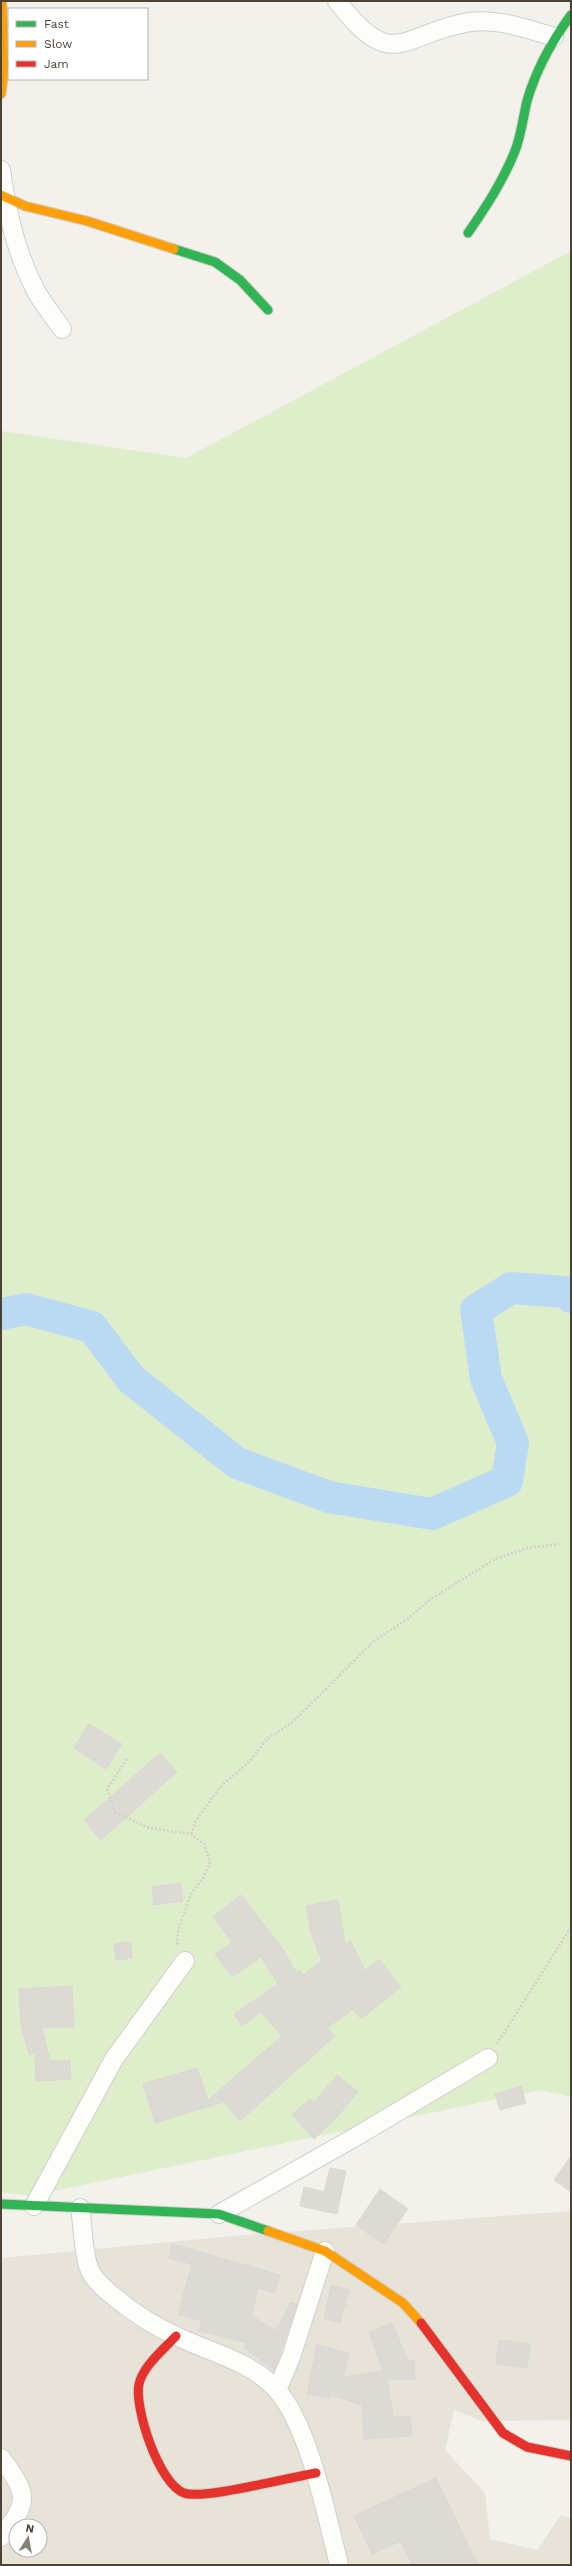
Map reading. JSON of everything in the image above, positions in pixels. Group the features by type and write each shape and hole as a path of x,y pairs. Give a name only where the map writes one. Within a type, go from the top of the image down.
{"street":[{"path":"337,1 352,20 370,37 386,44 413,42 471,22 510,24 554,37"},
{"path":"1,94 4,70 4,4"},
{"path":"468,233 503,180 516,150 524,112 541,60 554,37 571,15"},
{"path":"1,170 3,195 21,258 37,292 62,329"},
{"path":"3,195 25,206 87,221 215,262 240,280 268,310"},
{"path":"34,2206 114,2059 185,1961"},
{"path":"219,2214 357,2136 488,2058"},
{"path":"1,2204 219,2214 325,2251 403,2304 433,2337 503,2433 514,2443 535,2452 571,2456"},
{"path":"80,2208 89,2268 106,2290 139,2317 176,2336 242,2365 264,2378 277,2390 295,2421 316,2473 339,2565"},
{"path":"277,2390 293,2350 325,2251"},
{"path":"176,2336 143,2375 139,2384 138,2400 159,2467 170,2483 183,2493 204,2493 316,2473"},
{"path":"1,2458 11,2471 22,2495 23,2505 19,2514 1,2537"}],"path":[{"path":"191,1834 196,1820 220,1787 249,1762 267,1739 293,1722 374,1641 406,1620 431,1599 496,1559 528,1548 559,1544"},
{"path":"127,1759 107,1789 115,1812 149,1828 191,1834 205,1845 210,1863 203,1878 191,1894 178,1931 176,1945 185,1961"},
{"path":"488,2058 571,1927"}],"shaded area":[{"path":"571,2211 571,2420 482,2421 454,2410 445,2450 485,2493 490,2539 537,2550 561,2515 571,2519 571,2565 1,2565 1,2258 244,2235"}],"green space":[{"path":"571,251 571,2097 541,2090 30,2196 1,2192 1,431 186,458"}],"building":[{"path":"89,1724 122,1744 106,1769 74,1748"},
{"path":"160,1753 177,1772 101,1840 84,1820"},
{"path":"181,1883 183,1901 154,1905 152,1887"},
{"path":"241,1895 281,1946 296,1972 299,1970 303,1975 322,1961 311,1933 306,1906 338,1900 345,1944 351,1941 365,1971 379,1959 401,1987 361,2019 353,2009 327,2028 335,2036 240,2121 223,2102 155,2123 143,2084 197,2068 208,2100 282,2036 261,2012 242,2026 234,2014 278,1984 261,1957 232,1977 215,1954 232,1942 213,1917"},
{"path":"131,1942 132,1958 116,1960 114,1944"},
{"path":"72,1986 74,2027 42,2028 50,2061 70,2060 71,2079 36,2081 35,2053 29,2055 21,2025 19,1989"},
{"path":"337,2075 358,2092 337,2117 314,2139 292,2115 310,2099 314,2103"},
{"path":"521,2086 526,2103 500,2110 495,2094"},
{"path":"571,2156 571,2192 554,2180"},
{"path":"330,2168 346,2171 337,2214 300,2206 304,2187 324,2192"},
{"path":"380,2189 408,2209 383,2244 356,2225"},
{"path":"172,2244 280,2275 275,2293 258,2288 252,2316 276,2331 291,2302 297,2304 274,2370 244,2348 247,2343 199,2331 202,2321 178,2314 192,2264 169,2258"},
{"path":"331,2285 349,2290 340,2323 324,2318"},
{"path":"392,2323 408,2361 414,2360 415,2379 387,2379 393,2417 410,2416 412,2436 364,2439 362,2405 331,2395 330,2398 307,2394 317,2345 349,2353 343,2377 383,2371 369,2332"},
{"path":"499,2340 530,2344 527,2368 496,2364"},
{"path":"436,2478 478,2565 412,2565 401,2541 372,2554 354,2516"}],"waterway":[{"path":"1,1314 26,1309 92,1327 131,1379 237,1463 329,1497 432,1514 507,1481 513,1443 486,1379 476,1310 511,1288 565,1292 571,1297"}],"traffic: fast":[{"path":"468,233 494,194 505,173 519,139 527,101 535,78 551,45 571,15"},
{"path":"174,249 215,262 240,280 268,310"},
{"path":"1,2204 219,2214 268,2231"}],"traffic: slow":[{"path":"1,94 4,70 2,4"},
{"path":"1,195 25,206 87,221 174,249"},
{"path":"268,2231 325,2251 403,2303 421,2323"}],"traffic: jam":[{"path":"421,2323 503,2433 527,2447 571,2456"},
{"path":"176,2336 149,2364 141,2377 138,2395 144,2427 150,2444 157,2461 175,2487 184,2493 209,2493 228,2491 316,2473"}]}
